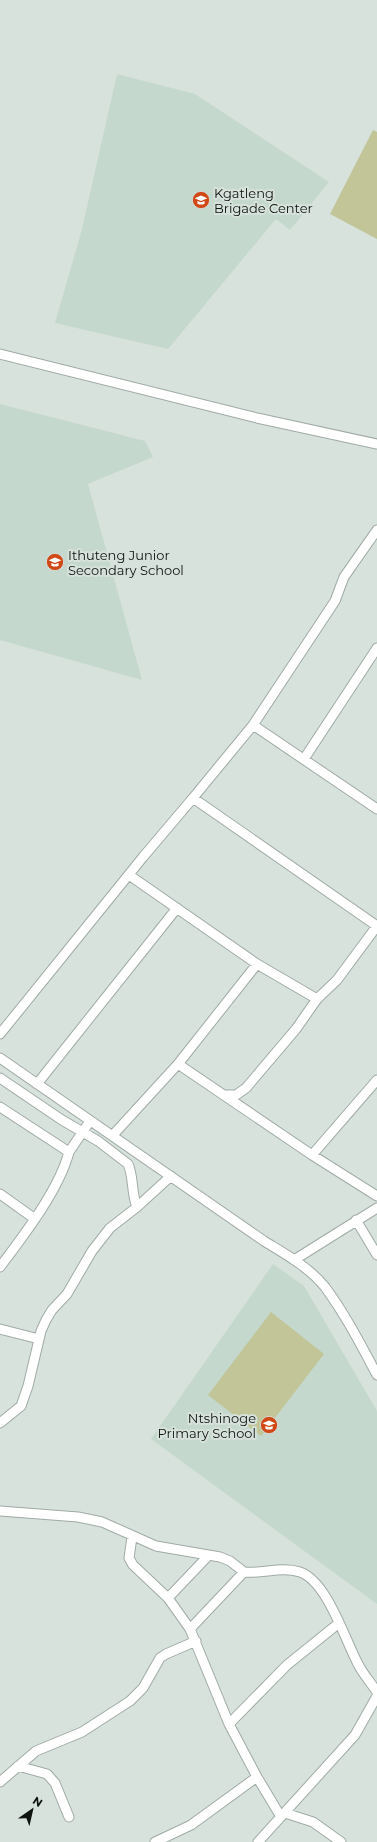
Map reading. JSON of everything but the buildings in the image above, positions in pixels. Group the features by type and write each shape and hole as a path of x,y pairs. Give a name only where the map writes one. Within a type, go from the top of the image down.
{"street":[{"path":"0,354 257,418 377,444"},
{"path":"0,1034 128,875 253,725 335,601 344,577 377,530"},
{"path":"304,759 377,648"},
{"path":"253,725 377,809"},
{"path":"193,798 377,926 337,980 317,999 296,1029 246,1088 236,1095 224,1095"},
{"path":"128,875 257,964 317,999"},
{"path":"37,1084 177,908"},
{"path":"113,1135 178,1064 257,964"},
{"path":"0,1058 294,1260 324,1287 353,1331 377,1375"},
{"path":"178,1064 312,1155 377,1196"},
{"path":"0,1078 98,1141 128,1164 134,1200 137,1207"},
{"path":"312,1155 377,1080"},
{"path":"0,1107 69,1152"},
{"path":"0,1267 35,1219 66,1163 69,1152 90,1121"},
{"path":"0,1423 21,1406 28,1386 39,1339 46,1320 52,1310 67,1294 92,1251 110,1228 137,1207 171,1176"},
{"path":"0,1194 35,1219"},
{"path":"294,1260 377,1208"},
{"path":"356,1220 377,1256"},
{"path":"0,1329 39,1339"},
{"path":"0,1511 78,1517 102,1522 132,1537 156,1546 192,1554 209,1555 230,1562 244,1572 287,1570 309,1576 331,1605 358,1666 377,1692"},
{"path":"132,1537 129,1558 133,1565 168,1598 190,1629 229,1724 257,1777 283,1815 313,1822 341,1842"},
{"path":"168,1598 209,1555"},
{"path":"190,1629 244,1572"},
{"path":"229,1724 262,1688 287,1665 339,1623"},
{"path":"0,1782 36,1751 82,1732 130,1701 143,1688 160,1658 166,1654 196,1642"},
{"path":"258,1842 355,1735 377,1696"},
{"path":"18,1766 47,1774 55,1783 69,1817"},
{"path":"155,1842 190,1826 257,1777"}],"shaded area":[{"name":"Kgatleng Brigade Center","path":"117,74 195,94 329,182 290,230 276,219 168,349 55,323 82,229"},
{"name":"Ithuteng Junior Secondary School","path":"0,404 145,441 153,457 88,484 142,680 0,640"},
{"name":"Ntshinoge Primary School","path":"273,1264 304,1286 377,1411 377,1604 151,1439"}],"green space":[{"path":"373,130 377,132 377,239 330,214"},
{"path":"271,1312 324,1354 261,1436 208,1395"}],"place":[{"name":"Kgatleng Brigade Center","path":"201,200"},
{"name":"Ithuteng Junior Secondary School","path":"55,562"},
{"name":"Ntshinoge Primary School","path":"269,1425"}]}
